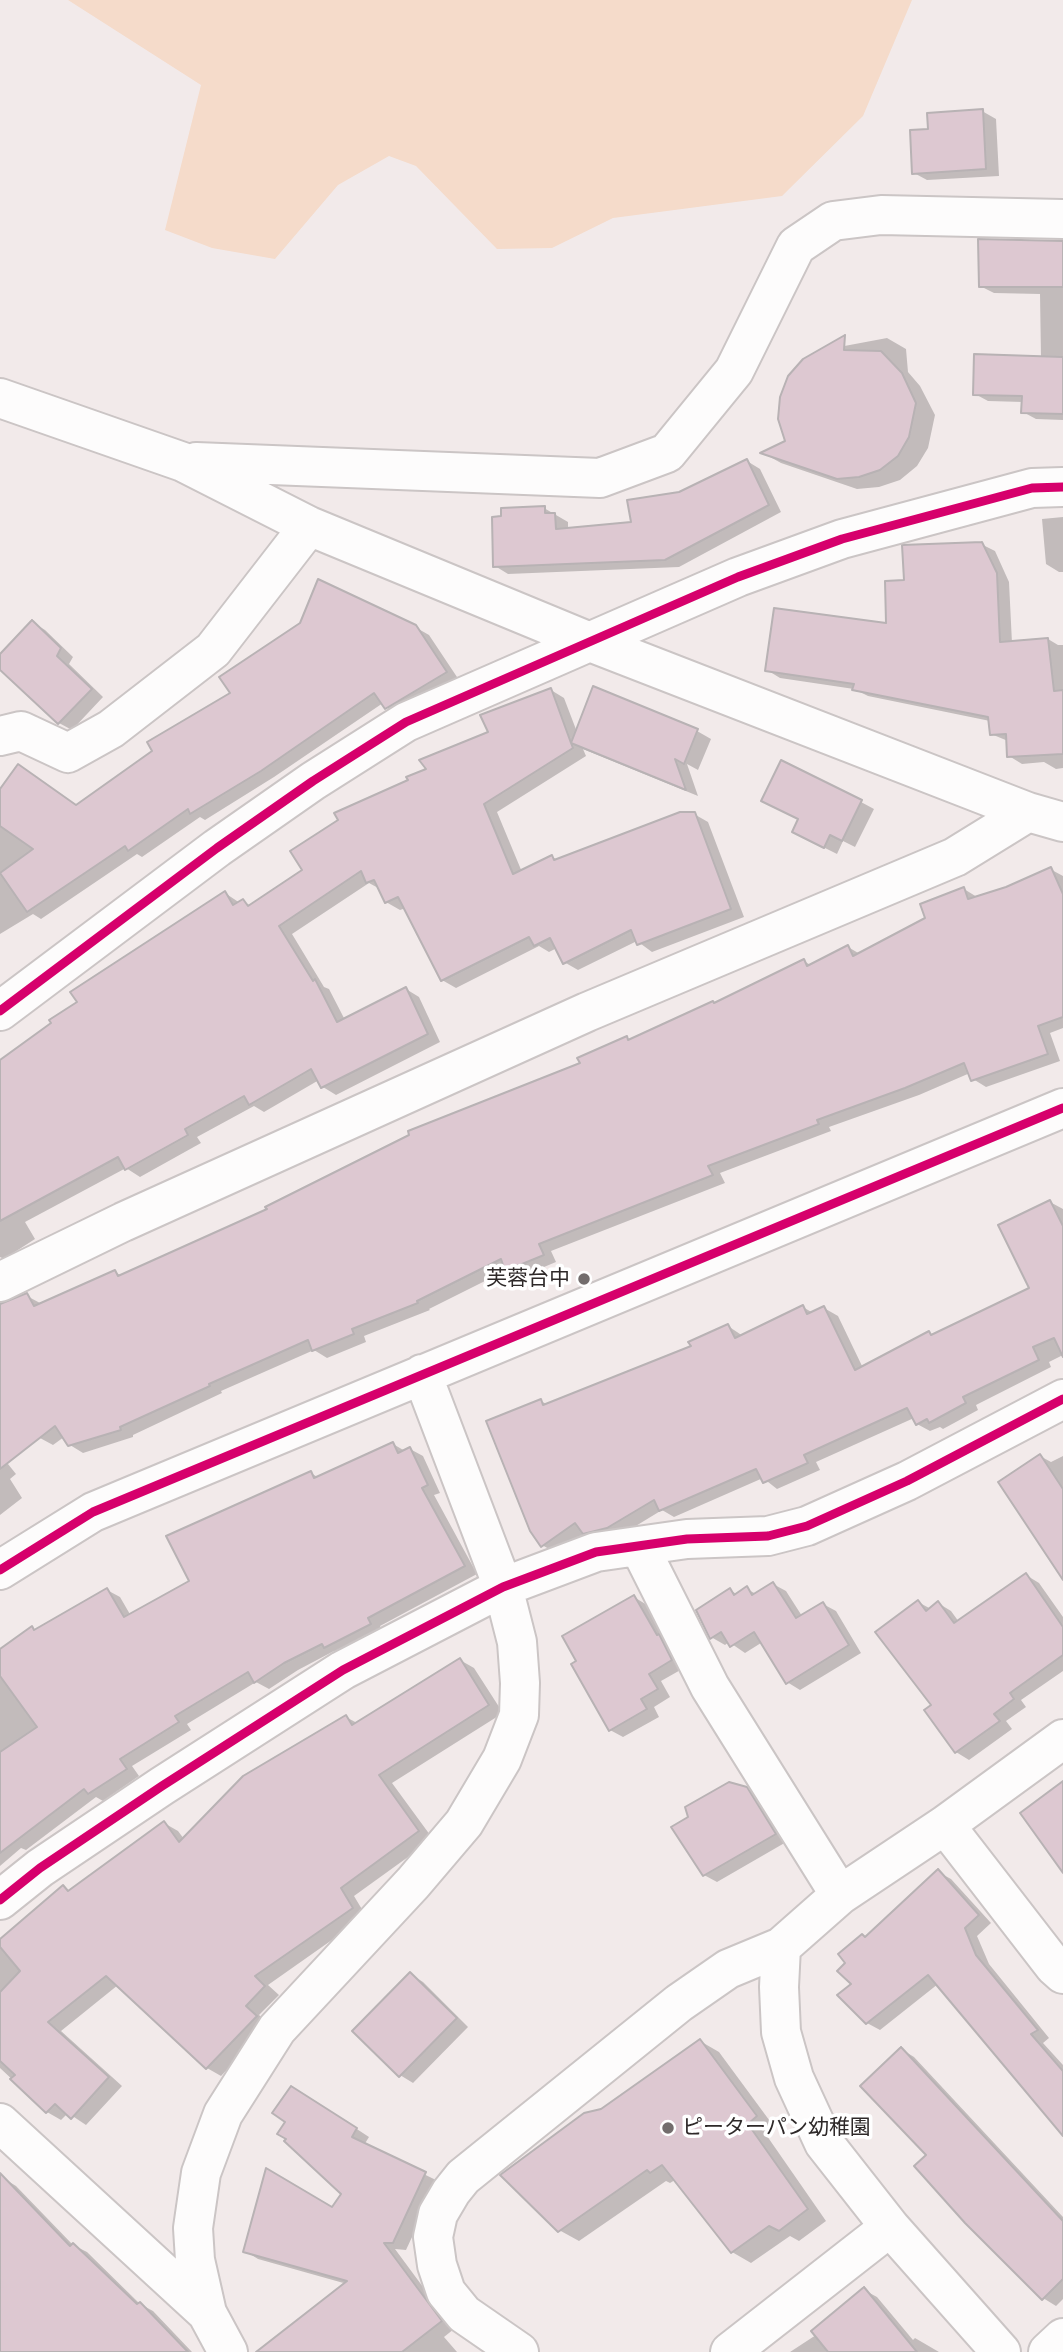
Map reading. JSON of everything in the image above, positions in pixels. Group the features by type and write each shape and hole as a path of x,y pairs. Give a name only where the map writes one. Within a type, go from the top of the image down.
{"street":[{"path":"183,462 600,478 667,453 734,371 796,246 833,221 881,215 1063,219"},
{"path":"0,398 183,462 310,526 590,642 1046,817"},
{"path":"0,1011 217,848 313,781 406,722 738,578 842,539 1032,488 1063,487"},
{"path":"0,736 21,731 68,753 111,729 213,650 310,526"},
{"path":"0,1282 123,1222 587,1012 1046,817"},
{"path":"0,1570 93,1512 1063,1108"},
{"path":"228,2352 207,2313 195,2260 193,2228 201,2173 223,2114 277,2029 413,1883 464,1823 502,1759 519,1714 517,1643 503,1587 422,1374"},
{"path":"0,1900 84,1838 343,1670 503,1587 596,1552 687,1539 768,1536 807,1526 907,1480 1063,1399"},
{"path":"639,1546 710,1687 840,1895"},
{"path":"519,2352 464,2314 446,2292 437,2265 433,2237 438,2214 464,2177 679,2003 728,1969 781,1947 840,1895 945,1825 1063,1738"},
{"path":"945,1825 1063,1974"},
{"path":"781,1947 781,2032 794,2078 824,2143 890,2227 1001,2352"},
{"path":"0,2123 207,2313"},
{"path":"730,2352 890,2227"},
{"path":"1048,2352 1063,2338"}],"shaded area":[{"path":"68,0 912,0 863,116 782,196 613,218 552,248 497,249 416,166 389,156 338,185 275,259 212,248 165,230 201,85"}],"building":[{"path":"983,109 986,169 912,174 910,130 928,129 927,113"},
{"path":"978,239 1063,241 1063,287 979,287"},
{"path":"845,335 844,350 881,351 902,373 916,403 909,437 898,456 880,470 859,477 837,479 760,453 785,441 778,419 780,397 788,376 803,359"},
{"path":"974,354 1063,357 1063,414 1021,413 1022,396 973,395"},
{"path":"747,459 769,505 665,560 493,567 492,517 501,516 501,508 545,506 545,513 555,513 556,529 631,522 627,500 679,492"},
{"path":"982,542 997,573 1000,642 1048,638 1054,691 1063,690 1063,754 1007,757 1006,734 990,735 988,717 852,690 854,684 765,671 774,608 886,623 885,581 904,580 902,545"},
{"path":"318,579 416,625 447,672 385,709 374,693 261,771 190,814 188,809 128,851 125,846 27,912 0,873 33,849 0,826 0,789 18,764 76,805 152,751 147,742 230,693 219,677 300,623"},
{"path":"32,620 61,648 57,656 92,689 58,724 0,670 0,654"},
{"path":"593,686 698,729 684,764 675,759 686,790 571,743"},
{"path":"551,688 573,748 484,804 513,874 552,855 554,860 680,812 695,812 731,909 637,945 631,930 563,964 550,938 534,946 529,937 441,981 398,897 385,903 374,880 366,883 361,871 279,926 313,981 315,979 337,1022 406,987 428,1034 321,1088 311,1069 249,1105 244,1096 185,1129 188,1135 125,1170 118,1157 0,1221 0,1060 51,1023 49,1020 77,1002 70,992 225,891 233,905 243,899 248,906 302,870 290,851 338,820 334,813 408,780 406,777 426,769 419,760 488,732 480,715"},
{"path":"781,760 862,800 842,841 830,835 824,848 792,832 798,819 761,801"},
{"path":"1051,867 1063,894 1063,1017 1038,1026 1048,1054 971,1081 964,1063 817,1120 819,1124 708,1166 713,1175 539,1244 544,1255 505,1271 501,1259 417,1301 418,1303 352,1329 354,1334 312,1351 308,1340 209,1384 210,1386 120,1427 121,1430 68,1446 55,1426 0,1469 0,1304 27,1293 34,1306 115,1270 118,1276 267,1209 265,1207 409,1135 408,1131 580,1063 577,1058 627,1036 628,1040 713,1001 714,1003 804,959 807,966 848,945 853,956 925,918 920,904 964,887 968,899 1006,887"},
{"path":"1050,1200 1063,1226 1063,1357 1054,1338 1033,1347 1039,1360 963,1397 966,1403 929,1423 927,1419 916,1425 907,1408 804,1455 808,1463 763,1483 756,1469 659,1511 654,1500 607,1528 583,1534 575,1523 541,1547 530,1531 486,1421 541,1399 543,1405 691,1346 688,1342 728,1324 735,1338 803,1305 807,1314 824,1306 855,1370 929,1331 931,1335 1029,1288 998,1225"},
{"path":"393,1442 398,1453 410,1447 428,1485 422,1488 465,1566 368,1618 371,1624 324,1648 322,1644 284,1663 254,1683 248,1672 175,1716 179,1722 120,1759 127,1769 88,1794 84,1789 0,1853 0,1752 37,1727 0,1676 0,1649 32,1626 34,1630 107,1588 124,1617 189,1581 166,1536 311,1471 314,1478"},
{"path":"1040,1454 1063,1489 1063,1580 998,1482"},
{"path":"1026,1573 1063,1627 1063,1655 1010,1693 1014,1699 994,1714 1000,1721 955,1753 924,1710 931,1705 875,1632 918,1600 926,1611 938,1601 954,1623"},
{"path":"773,1582 796,1618 823,1602 849,1645 786,1684 754,1632 730,1647 721,1632 710,1639 696,1610 730,1588 734,1595 747,1586 752,1595"},
{"path":"634,1595 672,1660 649,1674 658,1689 641,1699 647,1709 609,1731 571,1664 576,1661 562,1636"},
{"path":"460,1658 489,1705 379,1775 419,1831 341,1888 353,1908 255,1976 265,1986 246,2006 257,2016 206,2069 106,1976 48,2022 109,2077 71,2119 55,2104 46,2113 10,2079 15,2075 0,2061 0,1992 20,1971 0,1947 0,1939 63,1885 68,1891 164,1821 179,1842 243,1776 346,1715 352,1725"},
{"path":"1063,1781 1063,1873 1020,1813"},
{"path":"729,1782 747,1787 776,1834 703,1876 671,1827 688,1817 685,1807"},
{"path":"938,1869 979,1915 965,1928 976,1955 1038,2030 1031,2034 1063,2071 1063,2136 928,1975 866,2024 837,1995 851,1984 837,1971 845,1963 838,1954 862,1934 865,1937"},
{"path":"410,1972 457,2018 399,2077 352,2031"},
{"path":"700,2039 757,2116 748,2124 808,2209 779,2231 769,2226 731,2253 662,2165 650,2173 647,2170 558,2232 500,2175 584,2113 601,2109"},
{"path":"901,2047 1063,2221 1063,2279 1042,2300 965,2223 914,2166 926,2155 860,2086"},
{"path":"291,2086 357,2128 352,2137 426,2172 393,2243 384,2243 442,2321 402,2352 256,2352 347,2281 243,2252 266,2168 332,2207 341,2194 284,2141 286,2139 277,2134 285,2122 272,2113"},
{"path":"0,2173 70,2246 73,2243 137,2304 140,2302 188,2352 0,2352"},
{"path":"864,2287 917,2352 828,2352 811,2331"}],"cycle path":[{"path":"0,1011 217,848 313,781 406,722 738,577 842,539 1032,488 1063,487"},
{"path":"0,1570 93,1512 1063,1108"},
{"path":"0,1900 40,1868 162,1786 343,1670 503,1587 596,1552 687,1539 768,1536 807,1526 907,1481 1063,1399"}],"place":[{"name":"芙蓉台中","path":"584,1279"},
{"name":"ピーターパン幼稚園","path":"668,2128"}]}
